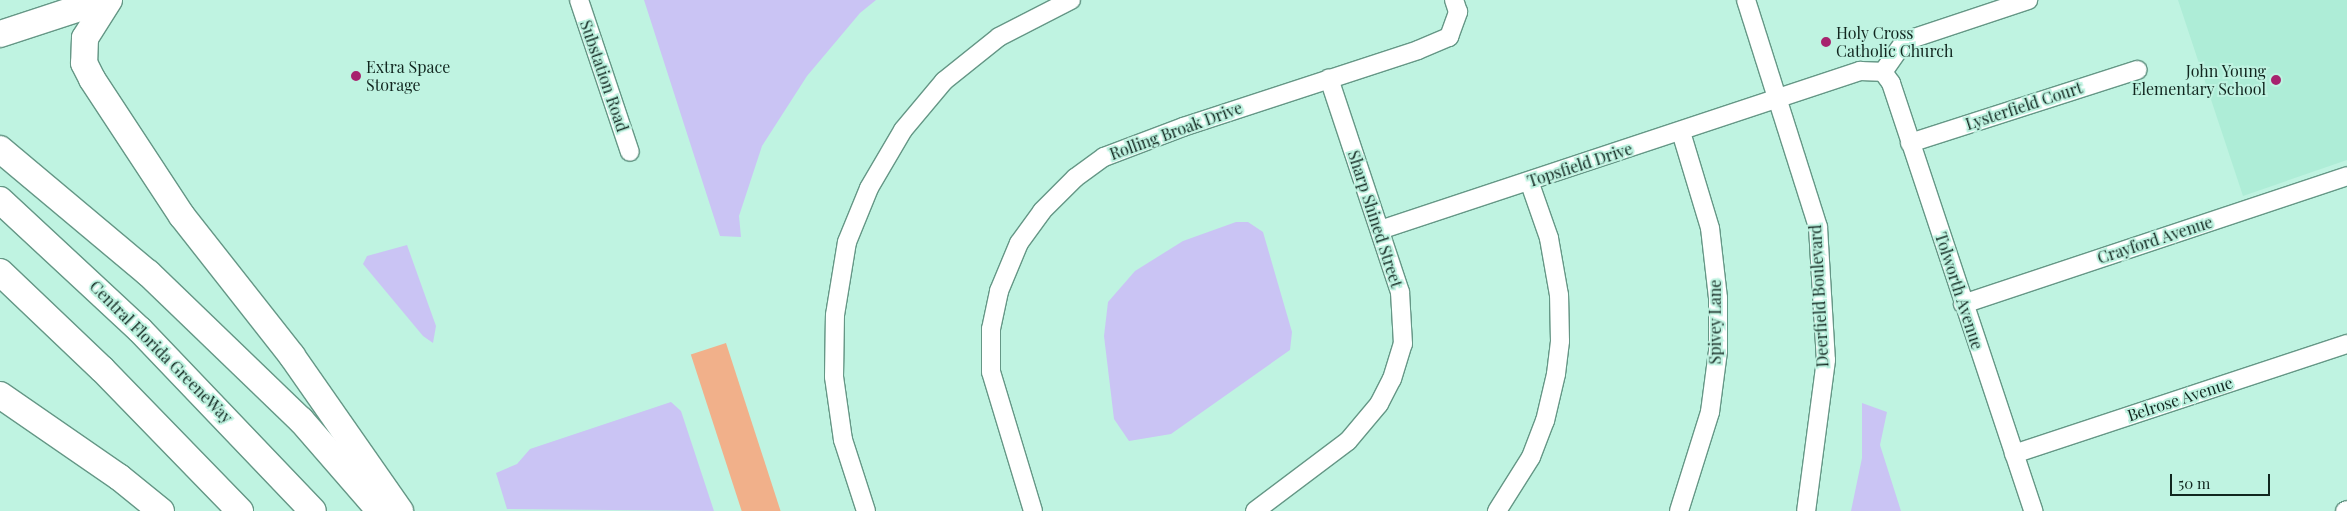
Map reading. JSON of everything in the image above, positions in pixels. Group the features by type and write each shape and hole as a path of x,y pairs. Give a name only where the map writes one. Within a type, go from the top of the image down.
{"highway":[{"path":"0,19 58,0"},
{"path":"0,34 104,0"},
{"path":"109,0 85,38 84,63 92,79 182,216 292,356 400,511"},
{"path":"0,149 148,273 301,420 380,511"},
{"name":"Central Florida GreeneWay","path":"0,200 147,336 313,511"},
{"path":"0,272 102,368 240,511"},
{"path":"0,395 119,477 161,511"}],"street":[{"name":"Substation Road","path":"579,0 630,152"},
{"path":"866,511 843,440 834,377 836,315 847,242 869,188 903,130 944,81 999,37 1072,0"},
{"name":"Rolling Broak Drive","path":"1033,511 991,372 991,329 999,291 1019,243 1042,211 1075,178 1104,157 1183,127 1418,50 1449,37 1458,12 1454,0"},
{"name":"Deerfield Boulevard","path":"1746,0 1779,97 1818,227 1826,360 1806,511"},
{"path":"1883,72 1905,41 2028,0"},
{"name":"Lysterfield Court","path":"1910,143 2138,70"},
{"name":"Topsfield Drive","path":"1380,230 1860,71 1883,72"},
{"name":"Tolworth Avenue","path":"1883,72 1891,83 2033,511"},
{"name":"Sharp Shined Street","path":"1255,511 1348,441 1379,404 1392,379 1403,344 1400,292 1329,79"},
{"name":"Spivey Lane","path":"1679,511 1710,412 1718,333 1718,298 1710,228 1680,132"},
{"name":"Crayford Avenue","path":"1963,304 2347,176"},
{"path":"1497,511 1519,479 1541,430 1556,374 1559,349 1559,294 1549,238 1529,181"},
{"name":"Belrose Avenue","path":"2014,454 2347,344"}],"shaded area":[{"path":"644,0 876,0 860,13 807,76 762,146 739,216 741,237 720,236"},
{"name":"John Young Elementary School","path":"2178,0 2347,0 2347,160 2243,196"},
{"path":"1236,222 1248,222 1263,232 1292,332 1290,350 1171,434 1129,441 1114,419 1104,336 1108,302 1135,271 1183,241"},
{"path":"407,245 436,326 433,343 423,336 363,264 367,256"},
{"path":"726,343 781,511 742,511 691,354"},
{"path":"671,402 681,411 714,511 507,509 496,473 517,464 530,449"},
{"path":"1862,403 1887,412 1880,445 1901,511 1851,511 1862,458"}],"place":[{"name":"Holy Cross Catholic Church","path":"1826,42"},
{"name":"Extra Space Storage","path":"356,76"},
{"name":"John Young Elementary School","path":"2276,80"}]}
